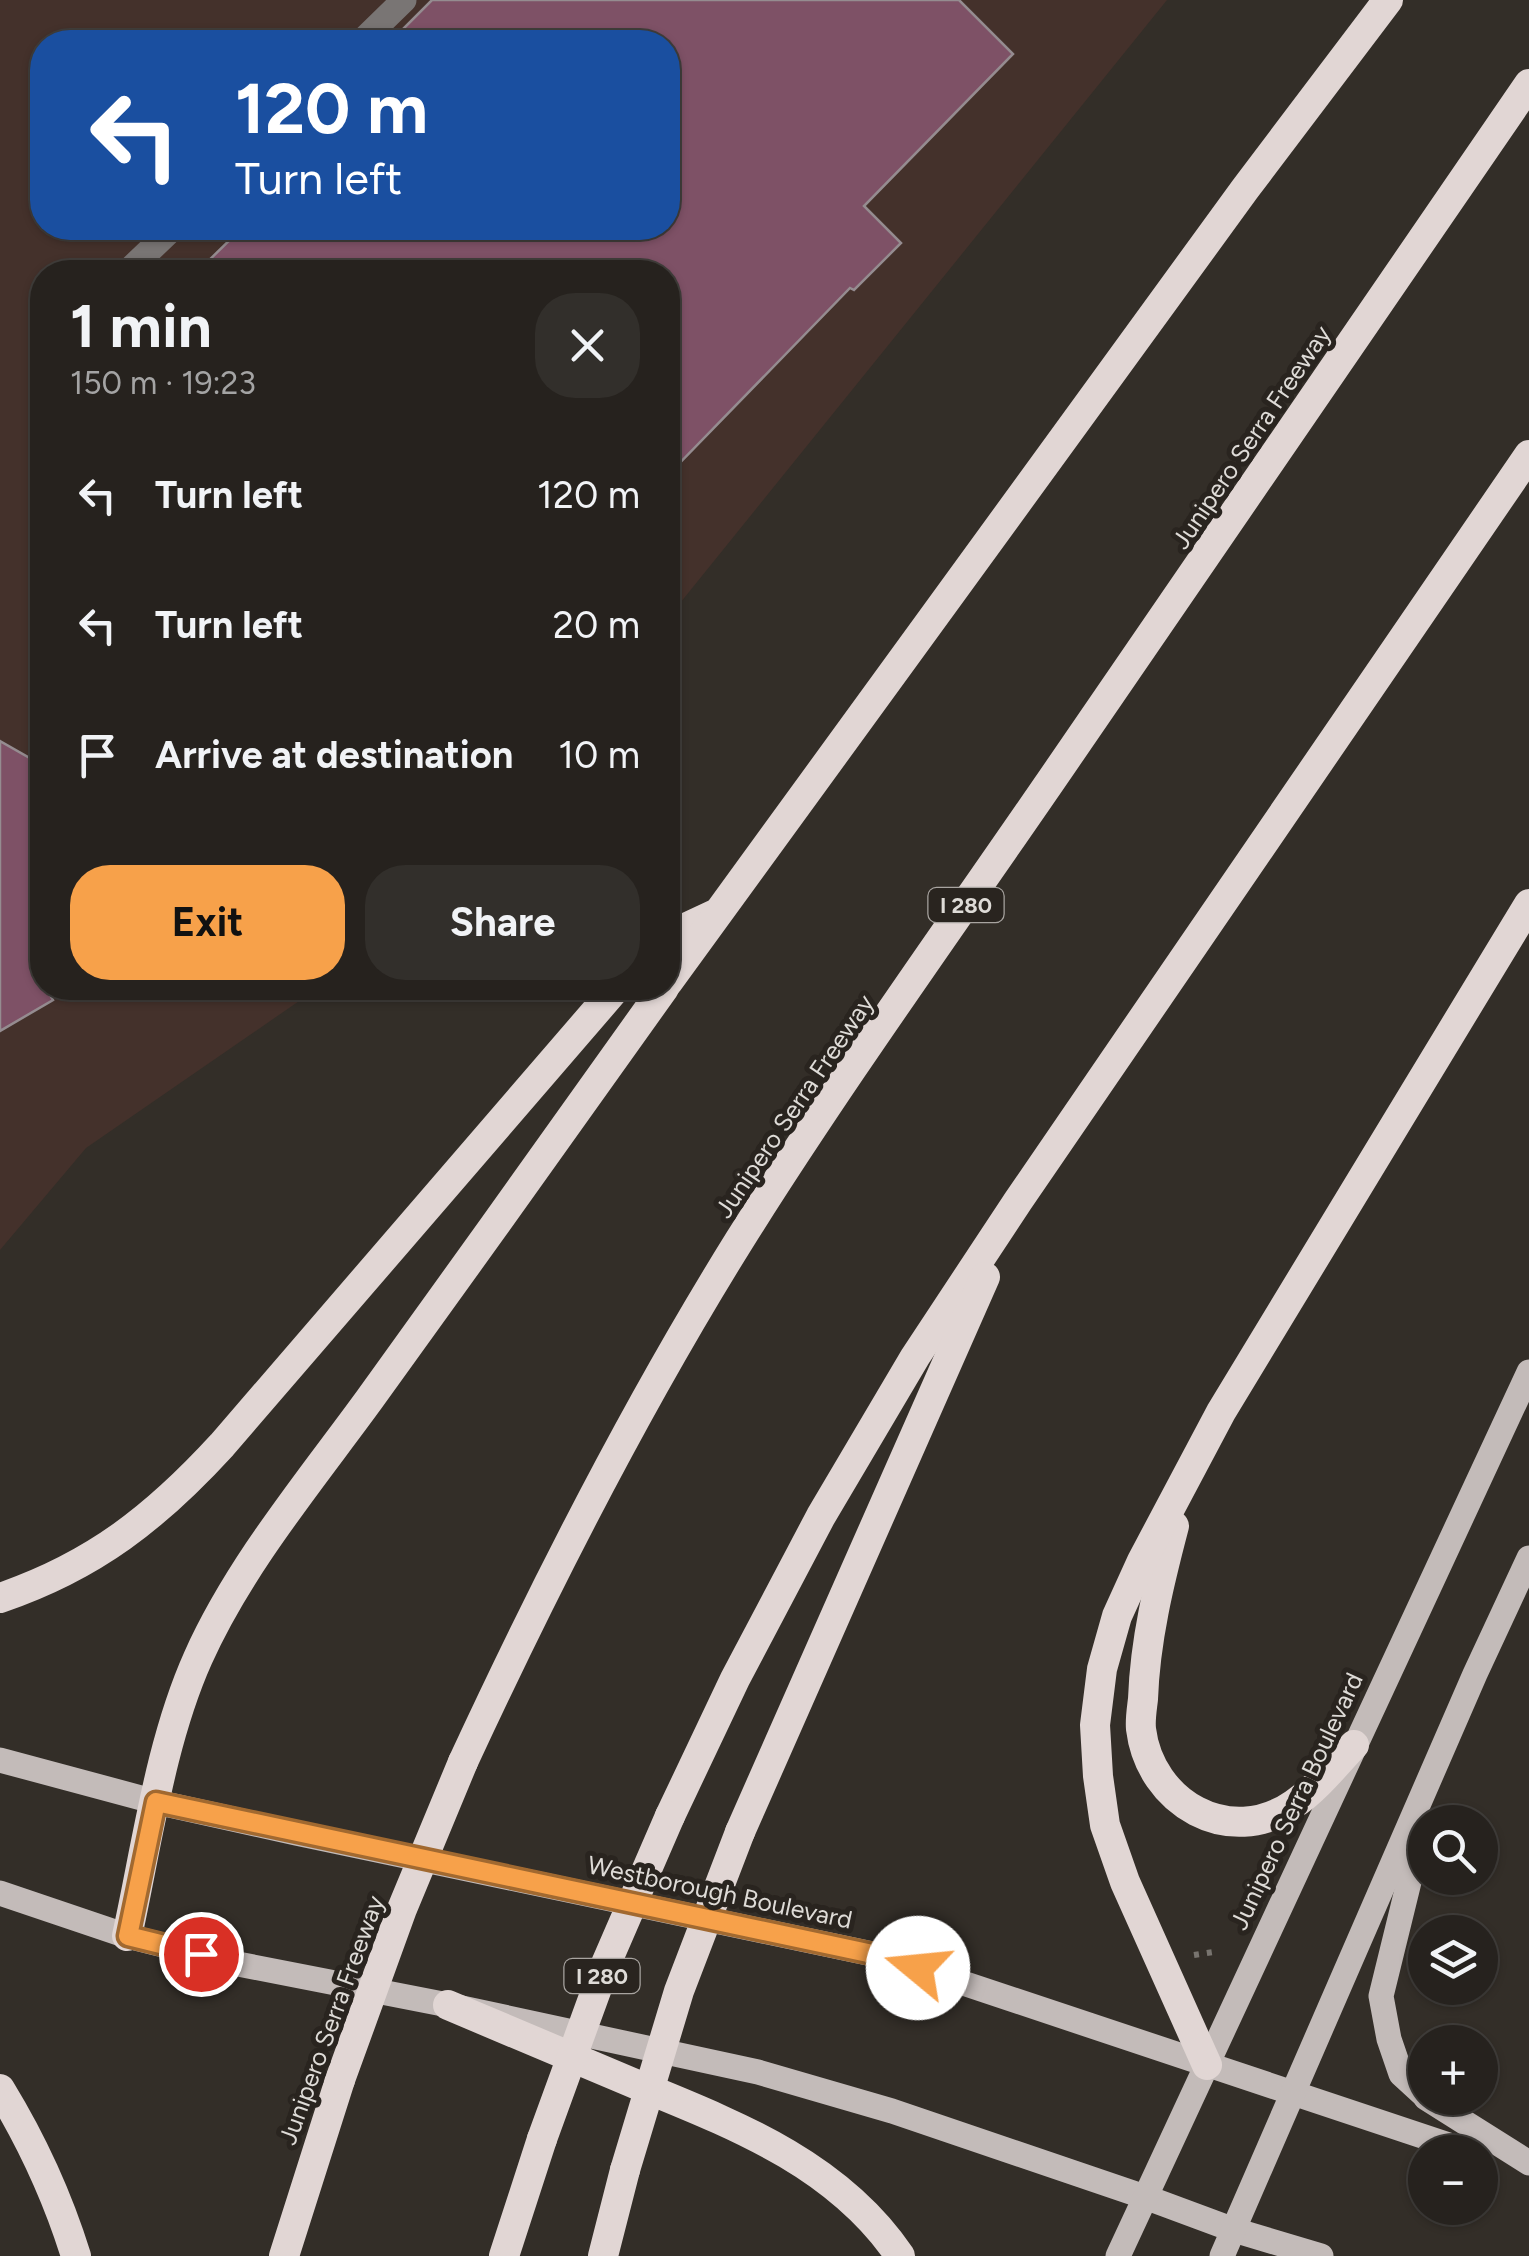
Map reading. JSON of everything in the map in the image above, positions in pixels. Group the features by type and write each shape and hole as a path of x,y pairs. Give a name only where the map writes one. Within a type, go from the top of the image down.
{"highway":[{"path":"680,965 1245,189 1388,0"},
{"name":"Junipero Serra Freeway","path":"284,2256 340,2080 396,1925 463,1762 515,1649 645,1399 740,1240 851,1072 1529,84"},
{"name":"I 280","path":"504,2256 606,1966 670,1816 821,1516 915,1357 1018,1200 1529,455"},
{"path":"1207,2065 1125,1882 1104,1825 1095,1725 1102,1669 1117,1616 1142,1561 1221,1412 1529,904"},
{"path":"680,930 715,914"},
{"path":"0,1598 46,1581 101,1552 176,1493 222,1445 606,1000"},
{"path":"128,1936 171,1737 187,1686 216,1622 280,1523 655,1000"},
{"path":"603,2256 679,1991 740,1832 1018,1200"},
{"path":"1221,1412 1175,1523 1151,1622 1141,1729 1151,1766 1170,1794 1200,1814 1230,1822 1261,1819 1293,1805 1354,1746"},
{"path":"448,2005 717,2118 781,2150 810,2167 861,2208 900,2256"},
{"path":"0,2088 42,2165 76,2256"}],"main road":[{"name":"Junipero Serra Boulevard","path":"1118,2256 1529,1372"},
{"path":"1222,2256 1529,1558"},
{"name":"Westborough Boulevard","path":"0,1760 156,1802 882,1956 1419,2135"},
{"path":"1408,2080 1402,2074 1389,2039 1382,1996 1438,1760"},
{"path":"0,1893 128,1936 238,1964 758,2072 892,2111 1320,2256"},
{"path":"1454,2115 1529,2163"},
{"path":"1498,2162 1529,2173"}],"lane":[{"path":"373,30 404,0"},
{"path":"140,260 160,240"}],"path":[{"path":"1192,1956 1213,1952"}],"shaded area":[{"path":"0,0 1167,0 680,603 680,260 30,260 30,1000 301,1000 86,1148 0,1250"}],"building":[{"path":"432,0 959,0 1013,54 864,206 901,243 854,290 850,288 680,463 680,260 209,260 230,240 680,240 680,30 402,30"},
{"path":"0,741 30,758 30,1000 53,1000 0,1031"}],"route":[{"path":"201,1954 128,1936 156,1802 882,1956 918,1968"}]}
